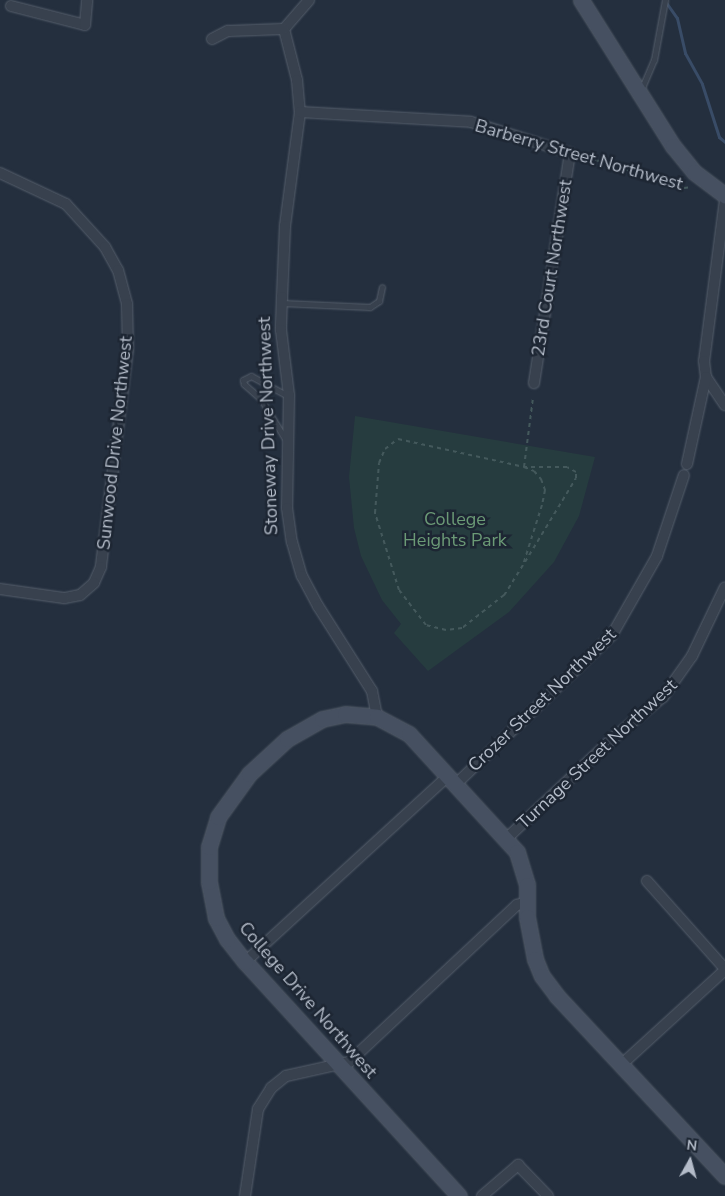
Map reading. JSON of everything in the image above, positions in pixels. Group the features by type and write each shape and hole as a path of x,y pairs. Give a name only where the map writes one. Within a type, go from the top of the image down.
{"street":[{"path":"11,6 84,25 87,0"},
{"path":"212,39 228,31 284,29 309,0"},
{"path":"581,0 673,146 706,181 725,195"},
{"name":"Stoneway Drive Northwest","path":"284,29 297,80 300,112 286,217 282,303 290,397 287,508 292,542 302,576 372,691 377,717"},
{"name":"Barberry Street Northwest","path":"300,112 471,122 570,154"},
{"name":"23rd Court Northwest","path":"534,383 570,154"},
{"name":"Sunwood Drive Northwest","path":"0,173 66,204 97,236 118,270 127,304 128,349 101,567 94,583 80,595 64,598 0,589"},
{"path":"687,464 706,377 704,361 725,200"},
{"path":"706,377 725,405"},
{"name":"Crozer Street Northwest","path":"245,962 452,780 612,635 658,556 684,475"},
{"name":"Turnage Street Northwest","path":"506,839 613,738 663,697 692,656 725,587"},
{"name":"College Drive Northwest","path":"377,717 334,716 305,726 250,774 218,817 209,847 211,899 227,939 245,962 459,1196"},
{"path":"377,717 409,734 516,852 523,867 530,936 542,976 621,1065 725,1176"},
{"path":"621,1065 725,970 647,881"},
{"path":"245,1196 258,1109 263,1097 286,1076 349,1062 516,905 527,902"},
{"path":"482,1196 518,1165 548,1196"}],"lane":[{"path":"640,92 654,60 665,0"},
{"path":"282,303 370,307 379,301 382,287"},
{"path":"290,397 251,376 243,380 244,384 261,399 290,450"}],"path":[{"name":"Barberry Street Northwest","path":"570,154 684,188 706,181"},
{"path":"524,466 533,398"},
{"path":"398,439 524,466 567,467 576,472 576,478 523,565 504,595 462,628 446,630 426,625 399,590 375,513 379,463 385,449 398,439"},
{"path":"523,565 545,490 534,471 524,466"}],"green space":[{"name":"College Heights Park","path":"355,416 595,457 579,516 554,562 509,612 428,671 394,633 401,624 382,600 361,556 354,528 349,477"}],"waterway":[{"path":"665,1 677,18 685,53 702,84 719,137 725,142"}]}
